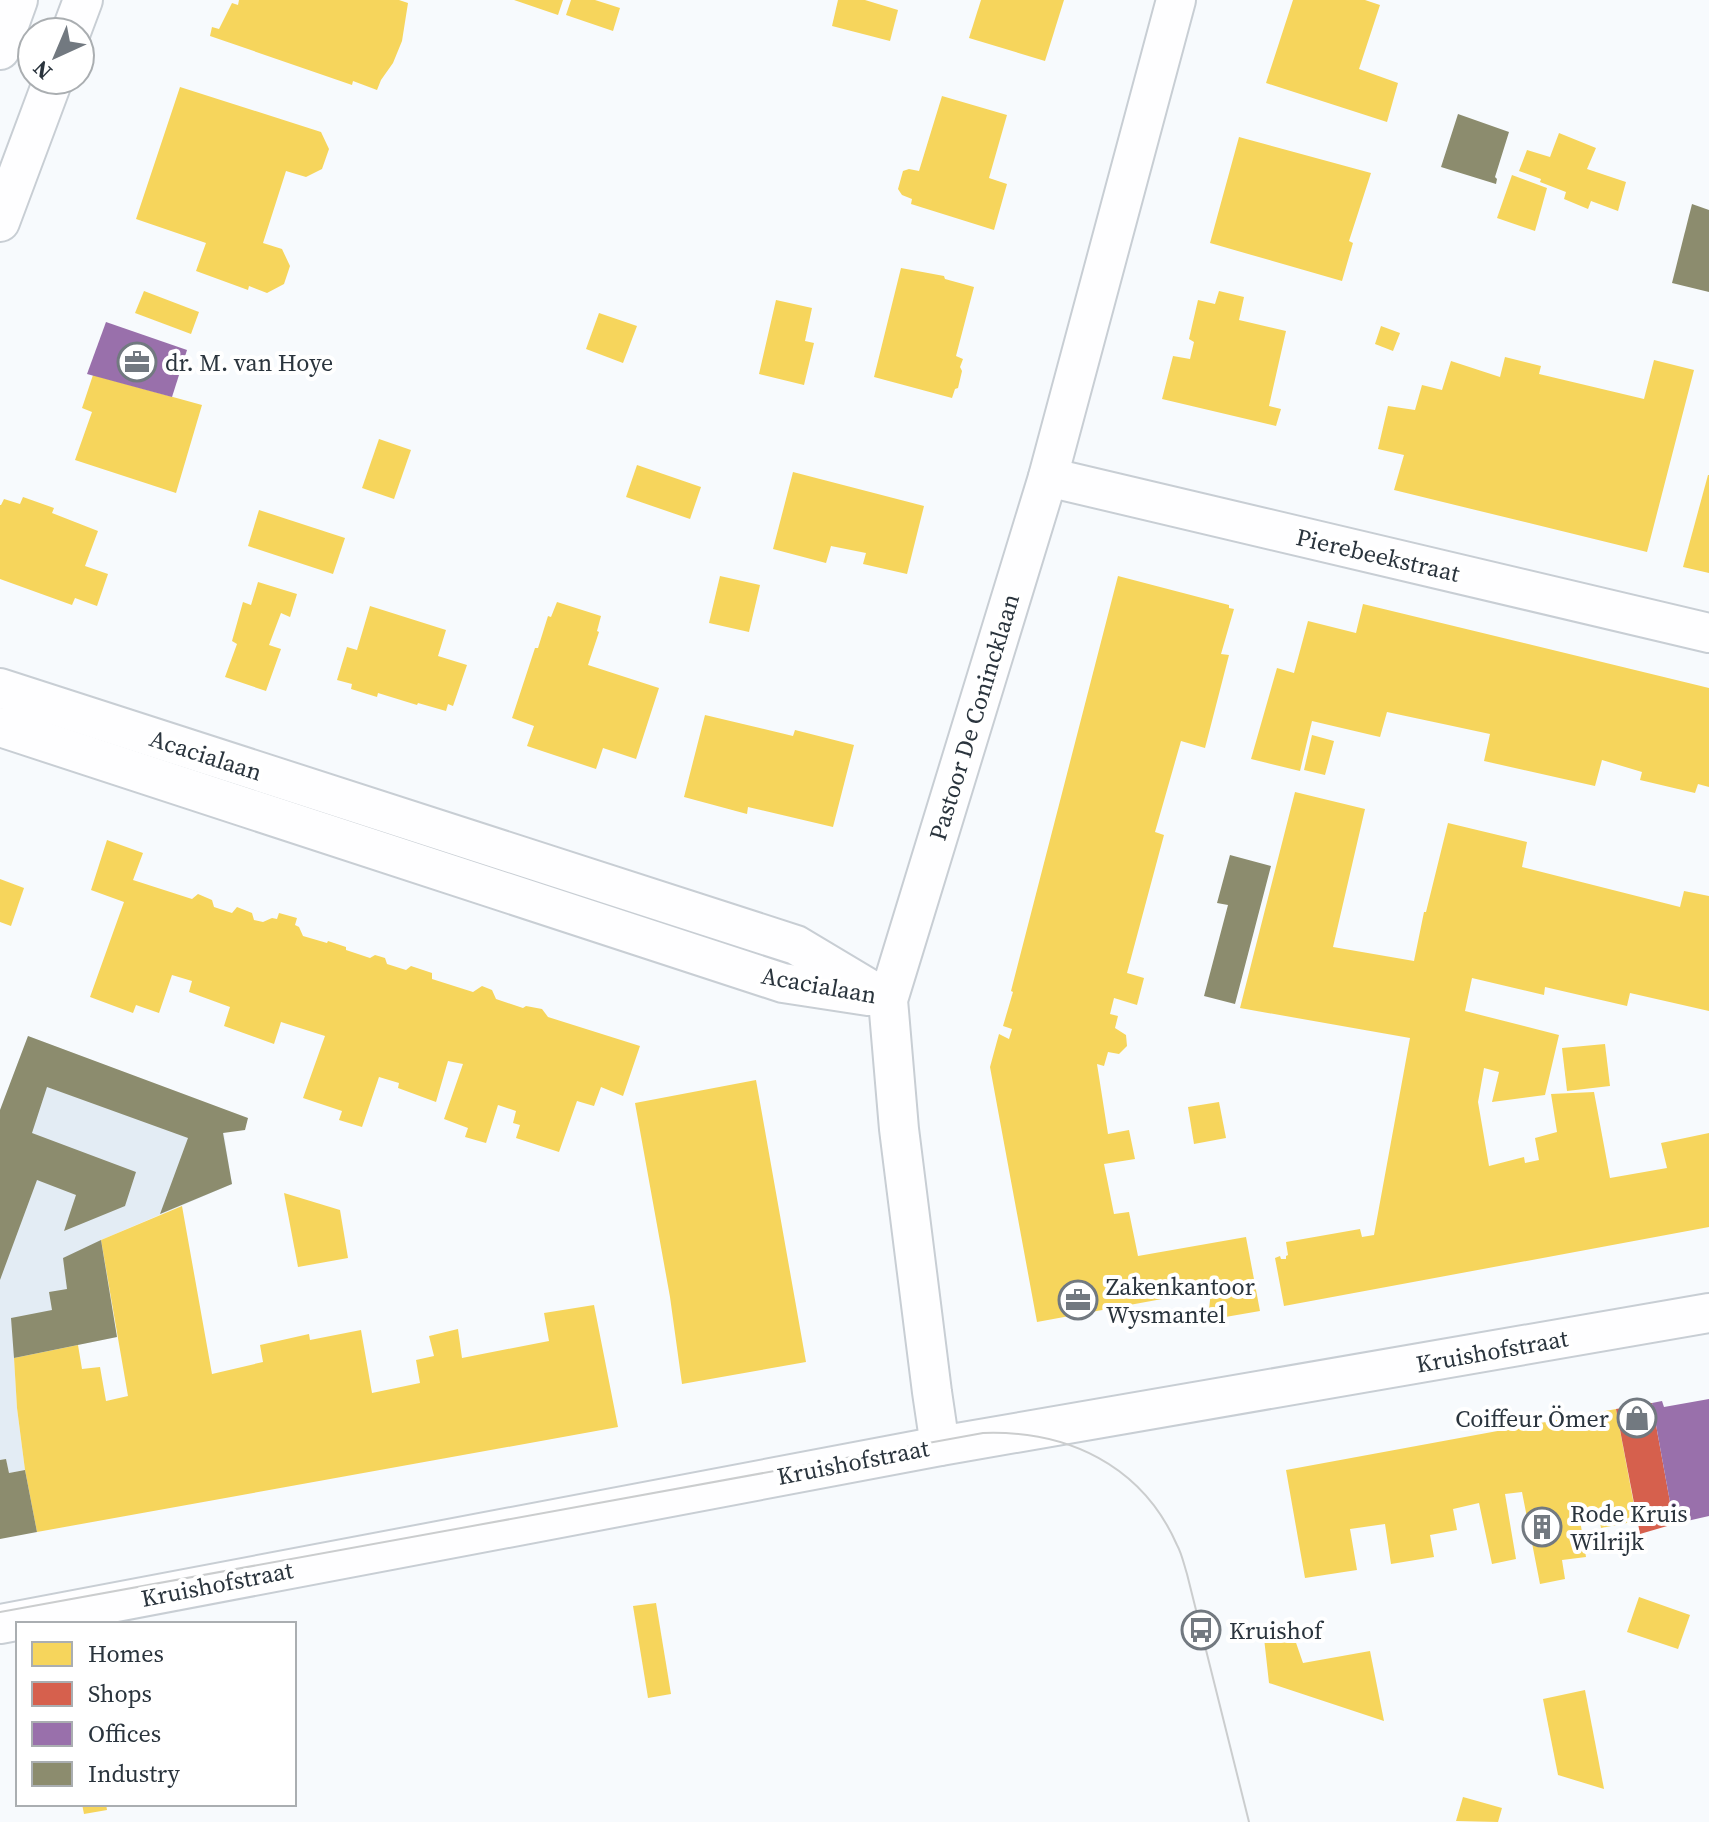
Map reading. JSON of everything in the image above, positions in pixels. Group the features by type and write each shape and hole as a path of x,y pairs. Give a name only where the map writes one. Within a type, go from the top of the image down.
{"street":[{"path":"0,50 18,0"},
{"name":"Pastoor De Conincklaan","path":"940,1446 899,1129 888,1000 1048,477 1176,0"},
{"path":"0,222 47,96"},
{"name":"Pierebeekstraat","path":"1048,477 1709,633"},
{"name":"Acacialaan","path":"0,688 796,945 888,1000"},
{"name":"Acacialaan","path":"0,727 783,983 888,1000"},
{"name":"Kruishofstraat","path":"0,1624 940,1446 1709,1313"}],"shaded area":[{"path":"28,1036 220,1109 232,1184 101,1240 117,1337 14,1358 25,1470 9,1473 6,1460 0,1460 0,1110"}],"building: Homes":[{"path":"239,0 399,0 408,3 402,41 377,90 353,81 352,85 210,36 212,27 219,29 232,3 238,5"},
{"path":"514,0 563,0 558,15"},
{"path":"571,0 595,0 620,8 613,31 566,15"},
{"path":"838,0 865,0 898,10 890,41 832,26"},
{"path":"981,0 1064,0 1045,61 969,38"},
{"path":"1293,0 1365,0 1380,5 1359,69 1398,83 1387,122 1266,83"},
{"path":"180,87 321,132 329,149 322,169 306,177 286,171 263,243 282,249 290,266 284,284 267,293 249,286 248,290 196,271 206,243 136,219"},
{"path":"942,96 1007,115 989,178 1007,184 994,230 911,204 912,199 902,195 898,189 903,171 919,171"},
{"path":"1559,133 1596,148 1587,169 1626,182 1618,211 1591,201 1588,209 1564,199 1566,192 1519,171 1527,150 1550,157"},
{"path":"1239,137 1371,173 1349,241 1353,243 1342,281 1210,243"},
{"path":"1512,175 1547,188 1535,231 1497,218"},
{"path":"901,268 944,276 945,279 974,287 956,356 963,359 962,371 952,398 874,377"},
{"path":"144,291 199,312 191,334 135,313"},
{"path":"1219,291 1244,297 1239,320 1286,331 1269,406 1281,409 1276,426 1162,399 1173,356 1190,359 1194,342 1189,339 1198,300 1215,304"},
{"path":"776,300 812,308 805,341 814,343 804,385 759,374"},
{"path":"599,313 637,326 623,363 586,349"},
{"path":"1381,326 1400,333 1393,351 1375,344"},
{"path":"1505,357 1541,366 1539,374 1644,399 1654,360 1694,370 1647,552 1394,490 1404,455 1378,449 1388,406 1415,410 1422,385 1442,390 1451,361 1500,377"},
{"path":"93,375 202,405 176,493 75,460 92,412 82,408"},
{"path":"379,439 411,450 394,499 362,488"},
{"path":"637,465 701,487 690,519 626,497"},
{"path":"793,472 924,506 907,574 863,564 866,553 831,546 826,563 773,549"},
{"path":"1709,475 1709,573 1683,567"},
{"path":"23,497 54,508 52,513 98,531 85,566 108,574 97,606 75,598 72,605 0,579 0,505 4,499 20,504"},
{"path":"259,510 345,538 333,574 248,546"},
{"path":"720,576 760,585 749,632 709,623"},
{"path":"1118,576 1229,605 1234,609 1221,654 1229,655 1205,748 1181,741 1155,832 1164,835 1127,973 1144,978 1137,1005 1114,998 1110,1014 1118,1016 1115,1028 1126,1035 1127,1046 1119,1054 1108,1052 1104,1066 1097,1064 1108,1134 1129,1130 1135,1159 1104,1164 1114,1214 1129,1212 1138,1256 1246,1237 1260,1311 1208,1320 1211,1290 1037,1322 990,1067 999,1034 1009,1039 1012,1029 1003,1026 1011,991"},
{"path":"258,582 297,594 290,617 281,613 269,645 281,649 266,691 225,677 237,644 232,641 243,602 251,605"},
{"path":"557,602 601,616 588,665 659,688 636,759 603,748 596,769 527,746 534,726 512,718 535,648 538,648 548,616 551,617"},
{"path":"1363,604 1709,688 1709,787 1698,784 1695,793 1640,780 1642,772 1602,760 1595,786 1484,761 1490,734 1387,712 1380,737 1312,721 1300,771 1251,759 1277,668 1294,673 1308,621 1356,633"},
{"path":"370,606 446,630 438,656 467,665 453,706 448,704 446,711 378,693 377,697 351,689 352,684 337,680 347,647 357,650"},
{"path":"705,715 793,736 795,730 854,745 833,827 748,807 747,814 684,797"},
{"path":"1312,735 1334,741 1325,775 1304,770"},
{"path":"1295,792 1365,809 1333,947 1414,961 1448,823 1527,842 1522,867 1680,907 1684,891 1709,896 1709,1011 1630,993 1627,1006 1545,987 1544,995 1472,978 1465,1011 1559,1035 1545,1095 1492,1102 1499,1072 1484,1068 1478,1102 1489,1166 1524,1157 1525,1163 1539,1160 1535,1138 1557,1132 1551,1094 1594,1092 1610,1178 1667,1168 1661,1143 1709,1133 1709,1227 1284,1306 1275,1258 1280,1256 1286,1259 1286,1242 1360,1229 1362,1237 1374,1235 1410,1038 1240,1008"},
{"path":"107,840 143,853 133,880 192,899 198,894 212,900 214,907 232,913 237,907 252,913 254,920 277,919 279,913 297,918 295,925 303,936 328,941 370,958 375,955 385,958 387,964 406,970 411,966 432,973 432,979 473,992 482,986 492,990 496,999 523,1008 542,1009 548,1017 640,1046 623,1096 601,1087 594,1106 577,1101 559,1152 516,1138 520,1125 513,1123 516,1111 498,1105 486,1143 465,1137 468,1128 444,1119 463,1064 448,1061 436,1102 398,1088 399,1083 379,1077 362,1127 339,1120 342,1111 303,1098 325,1036 281,1022 274,1044 224,1026 230,1007 189,992 192,981 172,975 159,1013 136,1005 133,1013 90,997 124,902 91,890"},
{"path":"0,879 24,888 11,926 0,922"},
{"path":"1605,1044 1610,1086 1567,1091 1562,1048"},
{"path":"756,1080 806,1362 682,1384 670,1297 635,1103"},
{"path":"1219,1102 1226,1138 1194,1144 1188,1107"},
{"path":"284,1193 340,1210 348,1258 298,1267"},
{"path":"182,1206 212,1374 263,1362 260,1345 309,1334 310,1340 361,1330 372,1393 420,1383 416,1360 434,1356 429,1336 458,1329 462,1358 549,1341 544,1313 594,1305 618,1427 37,1532 25,1470 14,1358 78,1345 82,1369 100,1367 106,1401 128,1396 101,1240"},
{"path":"1616,1409 1637,1521 1601,1528 1599,1516 1580,1520 1586,1557 1562,1560 1565,1579 1540,1584 1522,1492 1505,1494 1516,1559 1492,1564 1479,1503 1453,1509 1457,1530 1430,1535 1434,1557 1391,1564 1385,1524 1350,1529 1357,1570 1305,1578 1286,1470"},
{"path":"1639,1597 1690,1615 1678,1649 1627,1632"},
{"path":"656,1603 671,1694 648,1698 633,1606"},
{"path":"1293,1634 1303,1663 1370,1651 1384,1721 1269,1683 1264,1638"},
{"path":"1585,1690 1604,1789 1558,1775 1543,1699"},
{"path":"1463,1797 1502,1808 1498,1822 1456,1821"},
{"path":"82,1806 106,1806 107,1810 84,1814"}],"building: Shops":[{"path":"1652,1403 1674,1524 1640,1534 1616,1409"}],"building: Offices":[{"name":"dr. M. van Hoye","path":"106,322 187,350 172,397 87,374"},
{"path":"1709,1399 1709,1516 1674,1524 1652,1403 1662,1401 1664,1407"}],"building: Industry":[{"path":"1458,114 1509,132 1495,177 1496,184 1441,167"},
{"path":"1692,204 1709,210 1709,292 1672,283"},
{"path":"1230,855 1271,866 1235,1004 1204,996 1228,905 1217,903"},
{"path":"28,1036 248,1118 245,1130 223,1133 232,1184 160,1214 188,1138 47,1087 32,1133 136,1172 125,1206 64,1231 76,1195 37,1180 0,1280 0,1110"},
{"path":"101,1240 117,1337 14,1358 11,1318 52,1310 49,1292 67,1289 63,1258"},
{"path":"6,1459 9,1473 25,1470 37,1532 0,1539 0,1460"}],"tram line":[{"path":"0,1612 983,1433 1044,1438 1072,1446 1122,1474 1144,1493 1177,1545 1249,1822"}],"place":[{"name":"dr. M. van Hoye","path":"137,362"},
{"name":"Zakenkantoor Wysmantel","path":"1078,1300"},
{"name":"Coiffeur Ömer","path":"1637,1418"},
{"name":"Rode Kruis Wilrijk","path":"1542,1527"},
{"name":"Kruishof","path":"1201,1630"}]}
